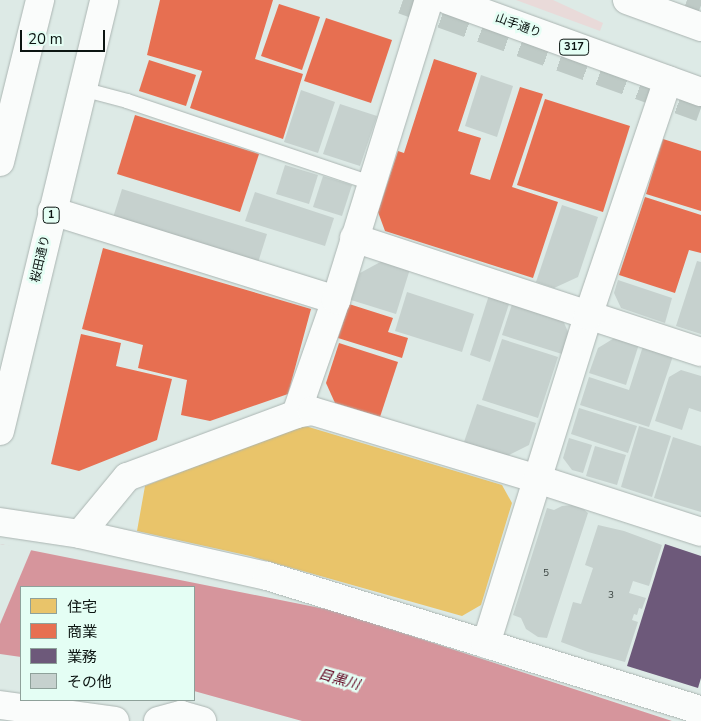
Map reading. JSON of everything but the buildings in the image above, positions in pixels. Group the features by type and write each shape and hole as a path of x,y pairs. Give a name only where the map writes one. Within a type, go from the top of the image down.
{"main road":[{"name":"桜田通り","path":"0,431 104,0"},
{"path":"296,414 336,300 428,0"},
{"name":"山手通り","path":"448,0 701,92"},
{"path":"0,162 6,113 38,1"},
{"path":"644,3 701,28"},
{"path":"486,644 588,316 668,80"},
{"path":"52,211 336,300"},
{"path":"354,238 701,352"},
{"path":"80,534 127,477 296,414 312,412 537,479 701,532"},
{"path":"0,522 80,534 267,576 701,710"},
{"path":"0,704 115,721"},
{"path":"158,721 181,715 202,721"}],"lane":[{"path":"82,89 127,101 371,182"}],"shaded area":[{"path":"516,0 553,0 603,23 600,31"}],"water":[{"name":"目黒川","path":"0,544 335,611 672,721 302,721 195,691 195,586 20,586 20,657 0,654"}],"pier":[{"path":"0,544 32,548 0,624"}],"tunnel":[{"path":"403,0 701,108"},
{"path":"687,0 701,5"}]}
